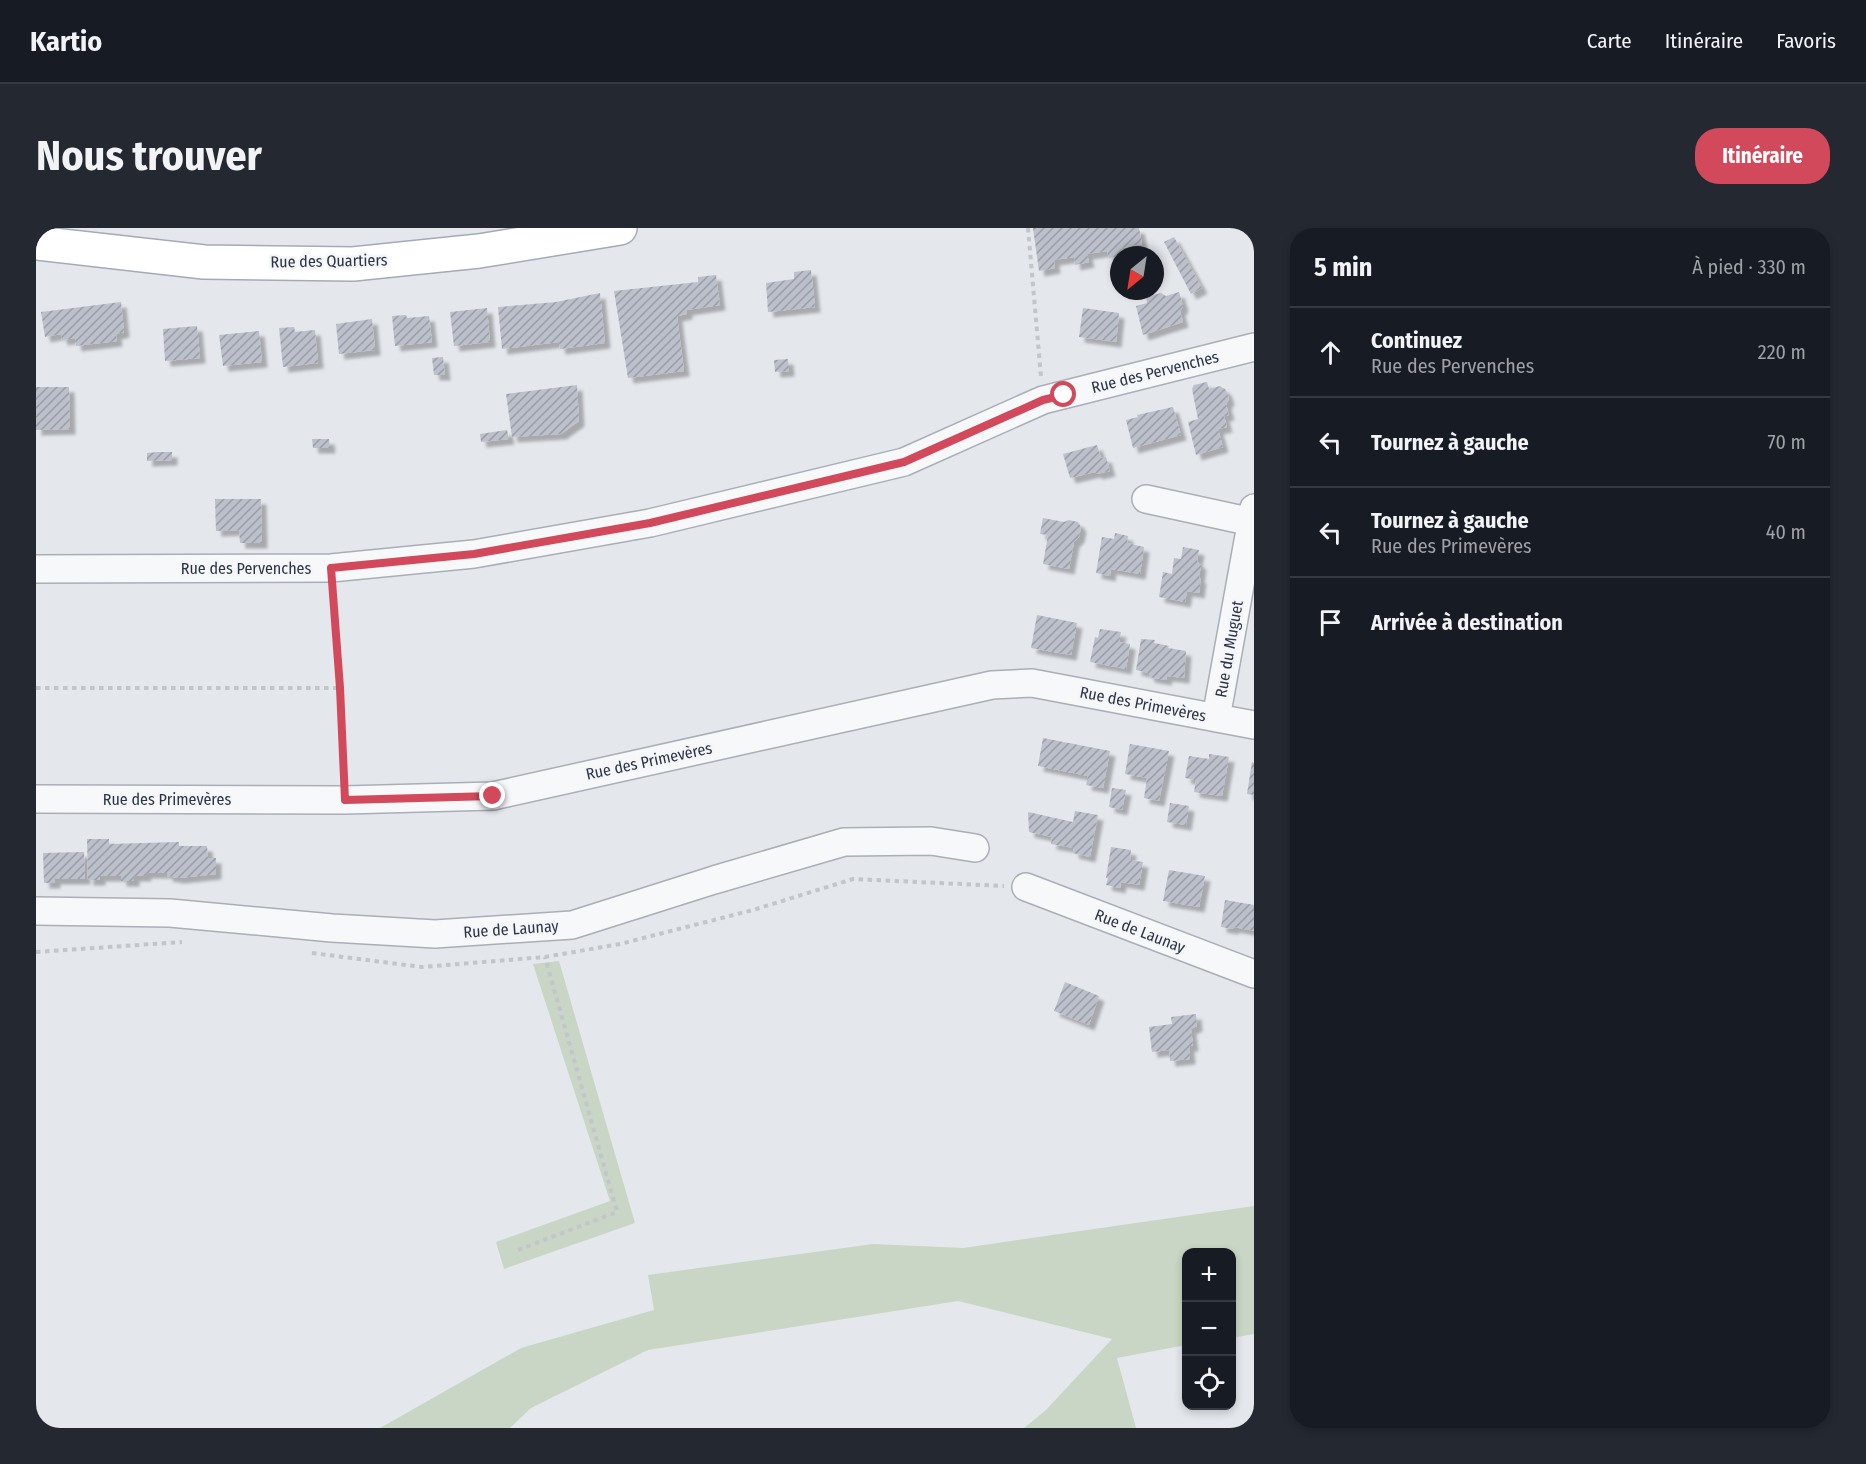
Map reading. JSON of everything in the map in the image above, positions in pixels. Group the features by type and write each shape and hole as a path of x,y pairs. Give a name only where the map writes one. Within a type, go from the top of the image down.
{"main road":[{"name":"Rue des Quartiers","path":"36,243 204,262 352,264 479,251 620,228"}],"street":[{"name":"Rue des Pervenches","path":"36,570 331,568 474,554 638,525 904,462 1043,400 1254,347"},
{"path":"1146,500 1253,515"},
{"name":"Rue du Muguet","path":"1216,718 1253,515"},
{"name":"Rue des Primevères","path":"36,799 345,800 493,796 992,685 1032,683 1254,725"},
{"name":"Rue de Launay","path":"36,911 170,913 332,928 435,934 572,925 844,842 931,841 975,848"},
{"name":"Rue de Launay","path":"1026,887 1254,975"}],"path":[{"path":"1028,228 1043,400"},
{"path":"331,568 345,800"},
{"path":"36,688 340,688"},
{"path":"519,1250 617,1212 545,957"}],"green space":[{"path":"559,961 635,1223 504,1269 496,1242 610,1201 533,964"},
{"path":"1254,1206 1254,1334 1236,1337 1236,1248 1182,1248 1182,1346 1117,1358 1136,1428 1024,1428 1046,1410 1112,1339 958,1301 648,1350 531,1408 510,1428 380,1428 521,1348 654,1310 648,1275 873,1244 963,1248"}],"building":[{"path":"1033,228 1139,228 1142,244 1110,246 1110,258 1107,251 1087,254 1089,262 1075,265 1074,257 1054,260 1055,268 1039,271"},
{"path":"1174,237 1202,288 1191,294 1164,242"},
{"path":"811,270 815,307 768,312 766,283 794,279 794,272"},
{"path":"716,275 720,305 687,310 687,314 677,316 684,371 628,378 614,291 698,282 698,277"},
{"path":"1179,292 1183,306 1180,311 1183,322 1143,335 1136,306 1147,303 1146,300 1164,300 1164,295"},
{"path":"600,293 605,343 560,349 559,342 502,349 498,307 556,302"},
{"path":"121,302 124,332 116,334 117,341 76,346 75,338 62,340 61,334 45,337 41,312"},
{"path":"487,308 490,342 454,346 450,312"},
{"path":"1083,308 1119,313 1116,342 1079,337"},
{"path":"406,315 407,318 429,316 432,342 395,346 392,316"},
{"path":"372,319 375,350 339,354 336,324"},
{"path":"197,326 200,358 165,361 163,329"},
{"path":"294,327 295,332 315,330 318,363 283,367 279,328"},
{"path":"259,331 262,362 223,366 219,335"},
{"path":"443,357 445,375 434,375 432,358"},
{"path":"788,359 789,371 775,372 774,360"},
{"path":"1207,382 1209,389 1220,386 1226,390 1229,399 1226,404 1229,415 1224,416 1227,427 1218,429 1223,447 1196,455 1188,422 1198,419 1192,389 1194,385"},
{"path":"577,385 579,421 561,434 512,437 506,394"},
{"path":"36,387 69,387 70,429 36,430"},
{"path":"1173,407 1181,435 1133,448 1126,420 1138,417 1137,415"},
{"path":"507,430 509,439 481,442 480,434"},
{"path":"312,439 329,439 330,448 313,448"},
{"path":"1097,445 1101,458 1106,457 1110,471 1070,478 1063,454"},
{"path":"172,452 172,460 147,461 147,453"},
{"path":"215,499 261,499 262,543 240,543 239,530 216,531"},
{"path":"1043,518 1078,522 1081,527 1079,537 1074,542 1069,569 1043,564 1048,535 1040,534"},
{"path":"1115,533 1128,536 1127,543 1144,547 1140,574 1111,569 1110,576 1096,573 1102,537 1114,539"},
{"path":"1183,547 1199,550 1197,561 1201,565 1199,578 1201,578 1199,593 1187,591 1185,602 1159,597 1163,572 1172,574 1174,558 1181,559"},
{"path":"1037,615 1077,623 1071,655 1031,648"},
{"path":"1100,629 1121,632 1119,642 1130,644 1126,669 1090,662 1095,637 1098,638"},
{"path":"1141,639 1155,640 1154,643 1169,646 1168,648 1186,651 1184,678 1167,676 1166,680 1149,677 1149,673 1136,670"},
{"path":"1043,738 1110,751 1103,788 1086,785 1088,776 1038,766"},
{"path":"1130,744 1169,751 1159,801 1144,798 1147,778 1125,774"},
{"path":"1209,754 1229,757 1222,796 1194,792 1196,780 1185,778 1189,756 1209,759"},
{"path":"1252,762 1254,763 1254,795 1247,794"},
{"path":"1112,788 1126,790 1122,810 1109,807"},
{"path":"1170,803 1189,806 1186,825 1167,822"},
{"path":"1075,811 1098,815 1090,857 1073,853 1074,848 1051,844 1052,837 1029,832 1028,812 1073,822"},
{"path":"87,839 109,839 109,844 179,842 179,846 207,846 208,858 216,858 216,874 179,878 167,876 167,873 146,873 146,876 134,876 134,881 121,881 121,876 100,876 100,880 88,880"},
{"path":"1111,847 1131,850 1130,860 1143,862 1139,885 1121,882 1120,888 1106,885"},
{"path":"84,852 85,879 55,879 55,883 44,883 43,853"},
{"path":"1169,870 1205,876 1199,907 1163,901"},
{"path":"1225,900 1254,905 1254,931 1221,927"},
{"path":"1065,982 1099,996 1089,1025 1054,1011"},
{"path":"1196,1014 1197,1026 1191,1029 1193,1046 1189,1046 1190,1059 1170,1061 1169,1050 1152,1052 1149,1027 1172,1024 1171,1017"}],"route":[{"path":"493,796 345,800 331,568 474,554 650,523 904,462 1043,400 1064,395"}]}
